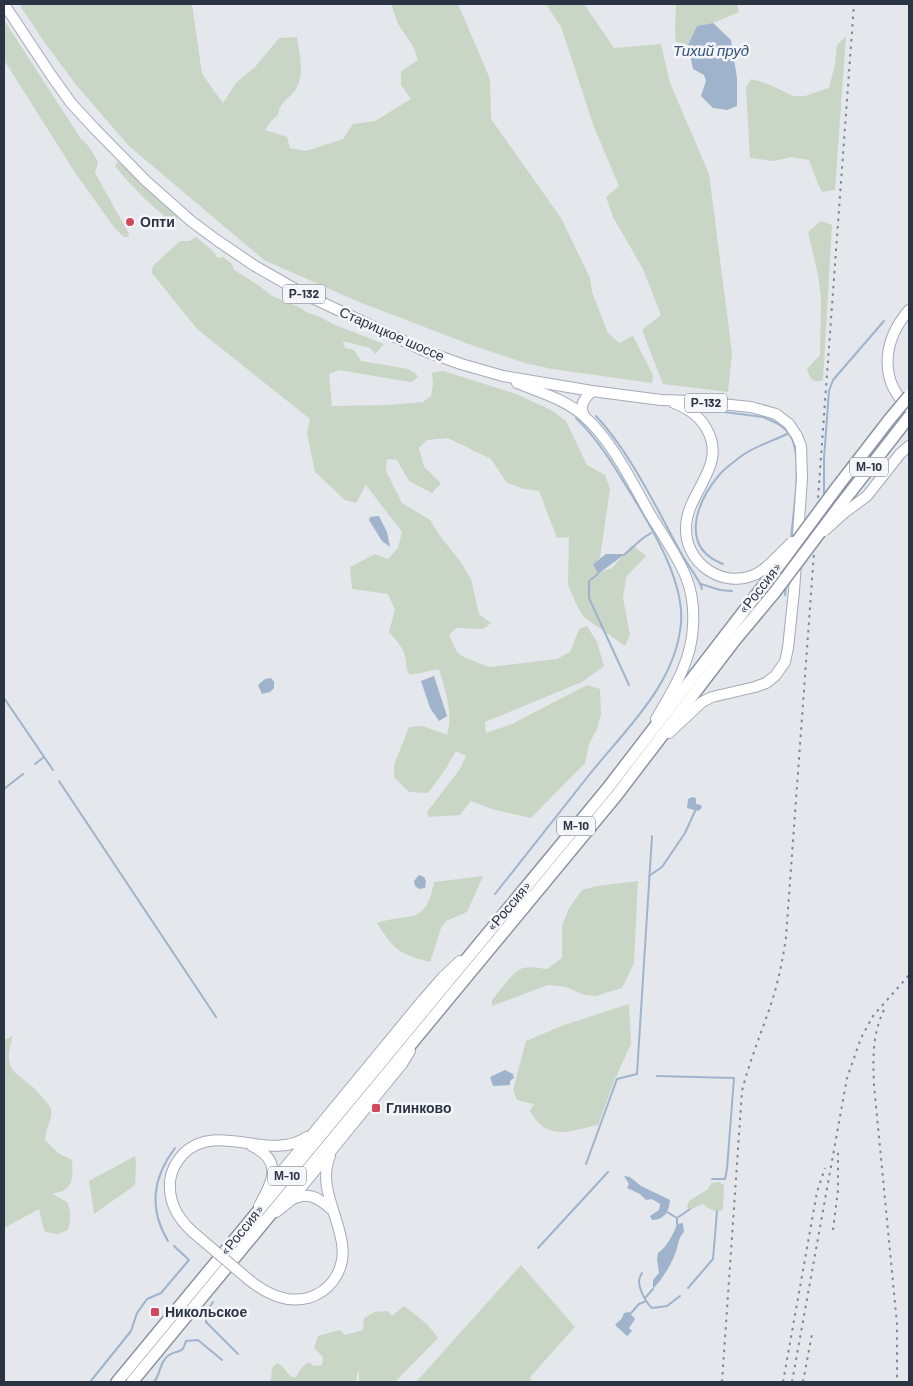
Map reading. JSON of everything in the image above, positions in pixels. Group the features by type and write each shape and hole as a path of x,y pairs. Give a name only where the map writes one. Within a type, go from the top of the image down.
{"highway":[{"name":"«Россия»","path":"118,1382 421,1030 577,844 725,632 778,561 909,396"},
{"name":"«Россия»","path":"132,1382 366,1080 475,947 643,751 775,592 812,542 841,510 909,418"}],"main road":[{"name":"Старицкое шоссе","path":"4,4 51,75 76,108 146,181 195,224 255,266 324,304 430,353 503,376 592,391 751,407 770,412 785,420 797,436 802,450 794,591 786,658 780,669 766,683 712,697 702,702 643,751"},
{"path":"909,310 893,335 887,358 889,376 893,388 909,408"},
{"path":"503,376 557,398 584,416 608,444 686,576 692,602 693,627 686,661 643,751"},
{"path":"584,416 582,403 592,391"},
{"path":"658,399 677,404 694,413 705,425 712,442 713,453 710,469 690,507 686,525 688,545 693,556 711,572 730,578 745,578 778,561"},
{"path":"841,510 866,496 900,454 909,446"},
{"path":"269,1187 443,977 475,947"},
{"path":"290,1201 402,1064 421,1030"},
{"path":"334,1110 366,1080"},
{"path":"315,1131 303,1140 286,1145 246,1144 224,1140 203,1142 185,1152 173,1169 170,1182 173,1206 181,1221 248,1279 268,1293 286,1299 308,1298 325,1289 336,1276 343,1254 341,1237 326,1188 325,1173 332,1149"},
{"path":"246,1144 263,1152 271,1162 272,1175 269,1187 254,1225"},
{"path":"254,1225 290,1201 301,1196 313,1196 332,1210"}],"green space":[{"path":"19,4 192,4 202,74 223,103 236,83 255,67 279,38 297,37 301,75 297,87 283,103 278,115 265,130 287,137 290,148 306,151 343,139 353,124 375,121 411,99 401,85 401,71 418,60 413,46 398,24 391,4 458,4 490,79 491,119 561,218 590,278 592,292 608,333 619,343 633,336 653,375 652,383 552,369 525,363 474,346 359,302 264,260 129,146 77,86"},
{"path":"546,4 584,4 614,48 661,44 670,83 709,174 732,353 728,392 663,384 642,330 661,315 643,269 613,217 606,197 619,186 594,127 561,27"},
{"path":"676,4 737,4 739,12 713,23 697,26 688,45 676,42"},
{"path":"4,20 98,162 95,173 129,234 128,237 124,237 114,227 76,174 4,60"},
{"path":"846,36 835,190 822,192 809,160 791,157 774,161 750,158 746,88 751,79 768,84 793,96 805,96 829,88 835,64 837,45"},
{"path":"117,162 124,166 177,215 178,219 175,222 169,219 152,206 115,166"},
{"path":"821,221 832,225 823,380 814,381 807,369 820,355 821,297 808,232"},
{"path":"196,237 213,251 218,258 223,257 232,264 234,270 272,296 335,325 384,344 375,354 370,348 343,341 345,348 354,350 361,361 408,369 418,377 412,382 339,370 329,374 332,406 389,405 423,402 431,396 432,373 443,371 516,394 551,410 566,421 587,465 605,475 610,489 600,558 593,564 600,572 612,568 632,545 646,556 626,577 623,598 630,635 625,646 584,617 578,608 568,585 569,537 557,538 539,491 524,489 507,483 491,459 448,438 427,440 419,448 424,467 441,483 432,493 409,481 397,460 387,459 386,471 402,503 430,520 471,579 479,614 491,623 483,629 456,628 449,635 457,652 464,657 489,667 557,659 570,652 579,629 587,626 597,642 604,666 582,682 485,722 486,733 512,724 587,685 600,689 601,714 597,729 589,744 585,763 531,818 492,809 471,801 460,815 429,817 427,812 460,769 466,756 456,751 428,793 409,792 394,777 394,765 409,727 423,726 447,735 450,718 448,702 439,669 410,675 408,673 402,649 389,632 395,610 388,594 352,589 350,567 375,554 388,559 398,548 402,532 366,485 356,503 345,500 315,472 307,433 310,419 197,329 152,273 154,265 180,241 189,241"},
{"path":"483,876 467,912 446,921 441,928 430,962 398,950 377,923 408,917 421,911 427,905 434,882"},
{"path":"638,881 634,963 622,988 596,996 585,995 566,987 548,985 492,1006 492,1000 519,970 529,967 547,969 562,958 562,926 569,908 582,890 597,886"},
{"path":"629,1004 631,1044 615,1079 598,1125 560,1132 544,1127 530,1111 534,1104 517,1100 513,1090 526,1041 564,1025"},
{"path":"13,1036 9,1059 11,1067 34,1088 50,1108 51,1117 45,1140 58,1153 72,1160 72,1178 69,1187 60,1192 53,1193 67,1202 70,1212 68,1230 58,1234 46,1232 39,1209 4,1228 4,1040"},
{"path":"135,1156 135,1185 94,1214 89,1181"},
{"path":"719,1182 724,1185 723,1210 712,1210 703,1204 692,1209 687,1208 689,1201 708,1189 712,1183"},
{"path":"521,1265 575,1327 530,1377 532,1382 416,1382"},
{"path":"404,1306 427,1324 438,1338 395,1382 359,1382 359,1370 356,1382 268,1382 271,1380 272,1368 277,1363 291,1377 296,1377 302,1367 309,1362 313,1366 322,1365 323,1357 314,1348 318,1336 340,1330 345,1335 363,1330 364,1318 375,1312 388,1311 392,1316"}],"water":[{"name":"Тихий пруд","path":"713,23 731,40 737,78 737,106 727,110 713,108 701,96 706,81 704,75 693,69 688,45 697,26"},
{"path":"379,516 387,532 390,547 382,541 369,520 370,517"},
{"path":"606,554 625,554 598,574 593,564"},
{"path":"434,676 447,716 439,721 430,708 421,681"},
{"path":"271,678 274,682 274,688 270,692 262,694 258,685 265,679"},
{"path":"696,798 696,804 701,805 702,808 698,811 687,808 688,799"},
{"path":"419,875 424,877 426,881 425,888 419,889 415,886 414,881"},
{"path":"505,1070 513,1074 514,1078 510,1081 510,1085 493,1086 490,1077"},
{"path":"624,1176 630,1177 641,1186 670,1200 666,1214 656,1220 652,1220 650,1216 659,1210 660,1204 652,1199 646,1200 640,1194 627,1188 629,1184"},
{"path":"683,1223 684,1232 679,1240 673,1259 666,1273 653,1289 653,1280 659,1273 658,1253 667,1244 677,1224"},
{"path":"629,1312 635,1319 629,1328 632,1331 627,1336 615,1325 624,1313"}],"waterway":[{"path":"824,496 824,458 829,391 833,380 884,321"},
{"path":"701,409 763,417 787,431 796,454 797,468 791,538"},
{"path":"596,416 632,464 702,589"},
{"path":"495,894 647,705 670,666 677,645 681,623 681,608 674,578 654,533 610,460 576,418"},
{"path":"723,564 709,556 701,547 696,535 696,523 704,497 720,474 740,457 789,433"},
{"path":"624,555 651,533"},
{"path":"598,574 589,581 589,598 629,685"},
{"path":"701,584 720,590 732,591"},
{"path":"785,595 786,585"},
{"path":"4,698 53,770"},
{"path":"35,764 44,757"},
{"path":"4,789 23,774"},
{"path":"59,781 216,1017"},
{"path":"649,876 662,867 685,833 695,811"},
{"path":"586,1164 617,1079 637,1074 652,836"},
{"path":"657,1076 734,1078 725,1179 712,1179"},
{"path":"168,1241 158,1217 156,1193 162,1170 175,1148"},
{"path":"538,1248 608,1172"},
{"path":"677,1224 677,1218 690,1209"},
{"path":"688,1288 713,1259 717,1211"},
{"path":"667,1212 677,1218"},
{"path":"90,1382 131,1331 137,1313 147,1299 161,1293 189,1260 174,1246"},
{"path":"642,1273 639,1280 640,1288 652,1308 667,1306 680,1296"},
{"path":"645,1298 653,1289"},
{"path":"631,1313 639,1304 646,1301"},
{"path":"213,1302 207,1311 206,1322 238,1354"},
{"path":"154,1382 166,1358 172,1353 182,1350 186,1341 198,1340 222,1360"}],"railway":[{"path":"722,1382 742,1091 775,990 786,937 854,4"},
{"path":"792,1382 847,1078 861,1038 873,1016 909,975"},
{"path":"884,1010 875,1038 874,1085 897,1324 897,1382"},
{"path":"833,1230 838,1190 838,1150"},
{"path":"783,1382 817,1192 825,1168"},
{"path":"803,1382 812,1334"}],"place":[{"name":"Опти","path":"130,222"},
{"name":"Глинково","path":"376,1108"},
{"name":"Никольское","path":"155,1312"}]}
